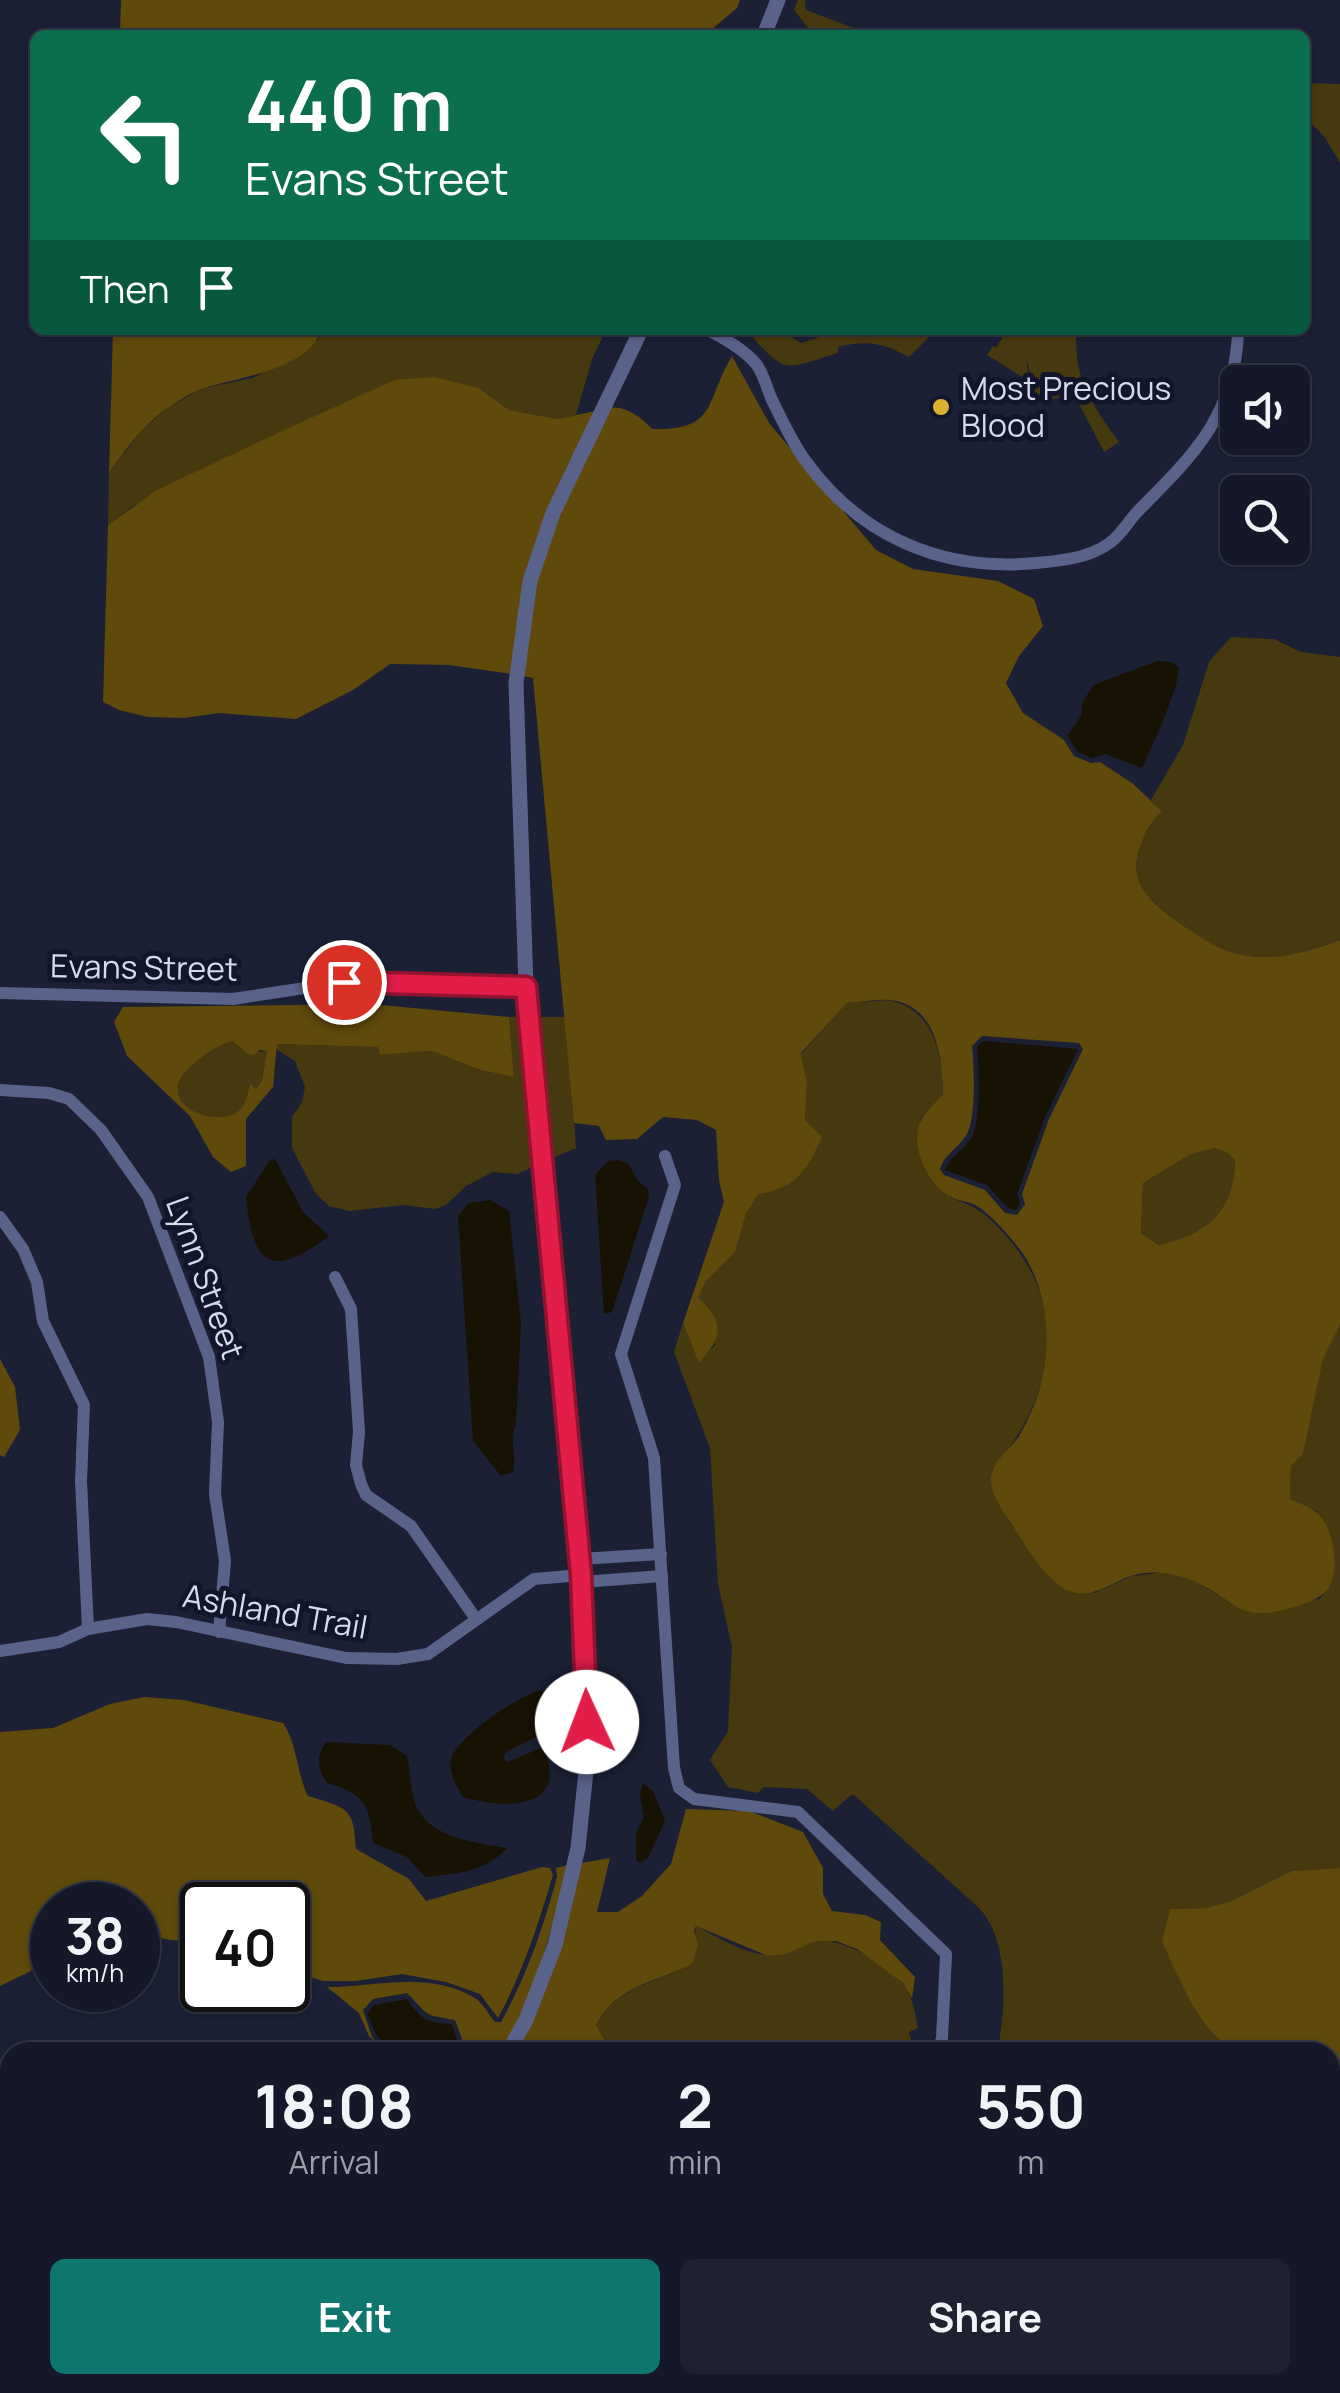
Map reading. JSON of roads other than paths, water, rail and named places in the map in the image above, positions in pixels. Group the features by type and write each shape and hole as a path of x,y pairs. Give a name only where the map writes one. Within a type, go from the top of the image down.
{"street":[{"path":"766,30 778,0"},
{"path":"514,2042 555,1944 578,1848 588,1752 581,1572 526,987 516,682 530,581 553,513 639,335"},
{"path":"717,335 757,366 804,459 839,500 888,537 941,557 1001,566 1065,560 1108,545 1186,465 1215,422 1230,385 1237,335"},
{"name":"Evans Street","path":"0,992 233,999 344,982 526,987"},
{"name":"Lynn Street","path":"0,1090 48,1092 69,1099 102,1130 148,1197 209,1357 218,1422 215,1494 225,1561 219,1632"},
{"path":"664,1156 675,1185 621,1354 654,1458 674,1768 679,1788 694,1799 798,1812 946,1954 941,2042"},
{"path":"0,1218 23,1249 37,1282 43,1320 84,1405 81,1496 88,1629"},
{"path":"335,1277 351,1309 359,1432 356,1465 361,1484 366,1495 411,1526 476,1619"},
{"path":"581,1572 661,1554"},
{"path":"581,1572 662,1576"},
{"name":"Ashland Trail","path":"0,1652 60,1642 88,1629 147,1619 346,1658 428,1654 534,1578 581,1572"}],"place":[{"name":"Most Precious Blood","path":"941,407"}]}
